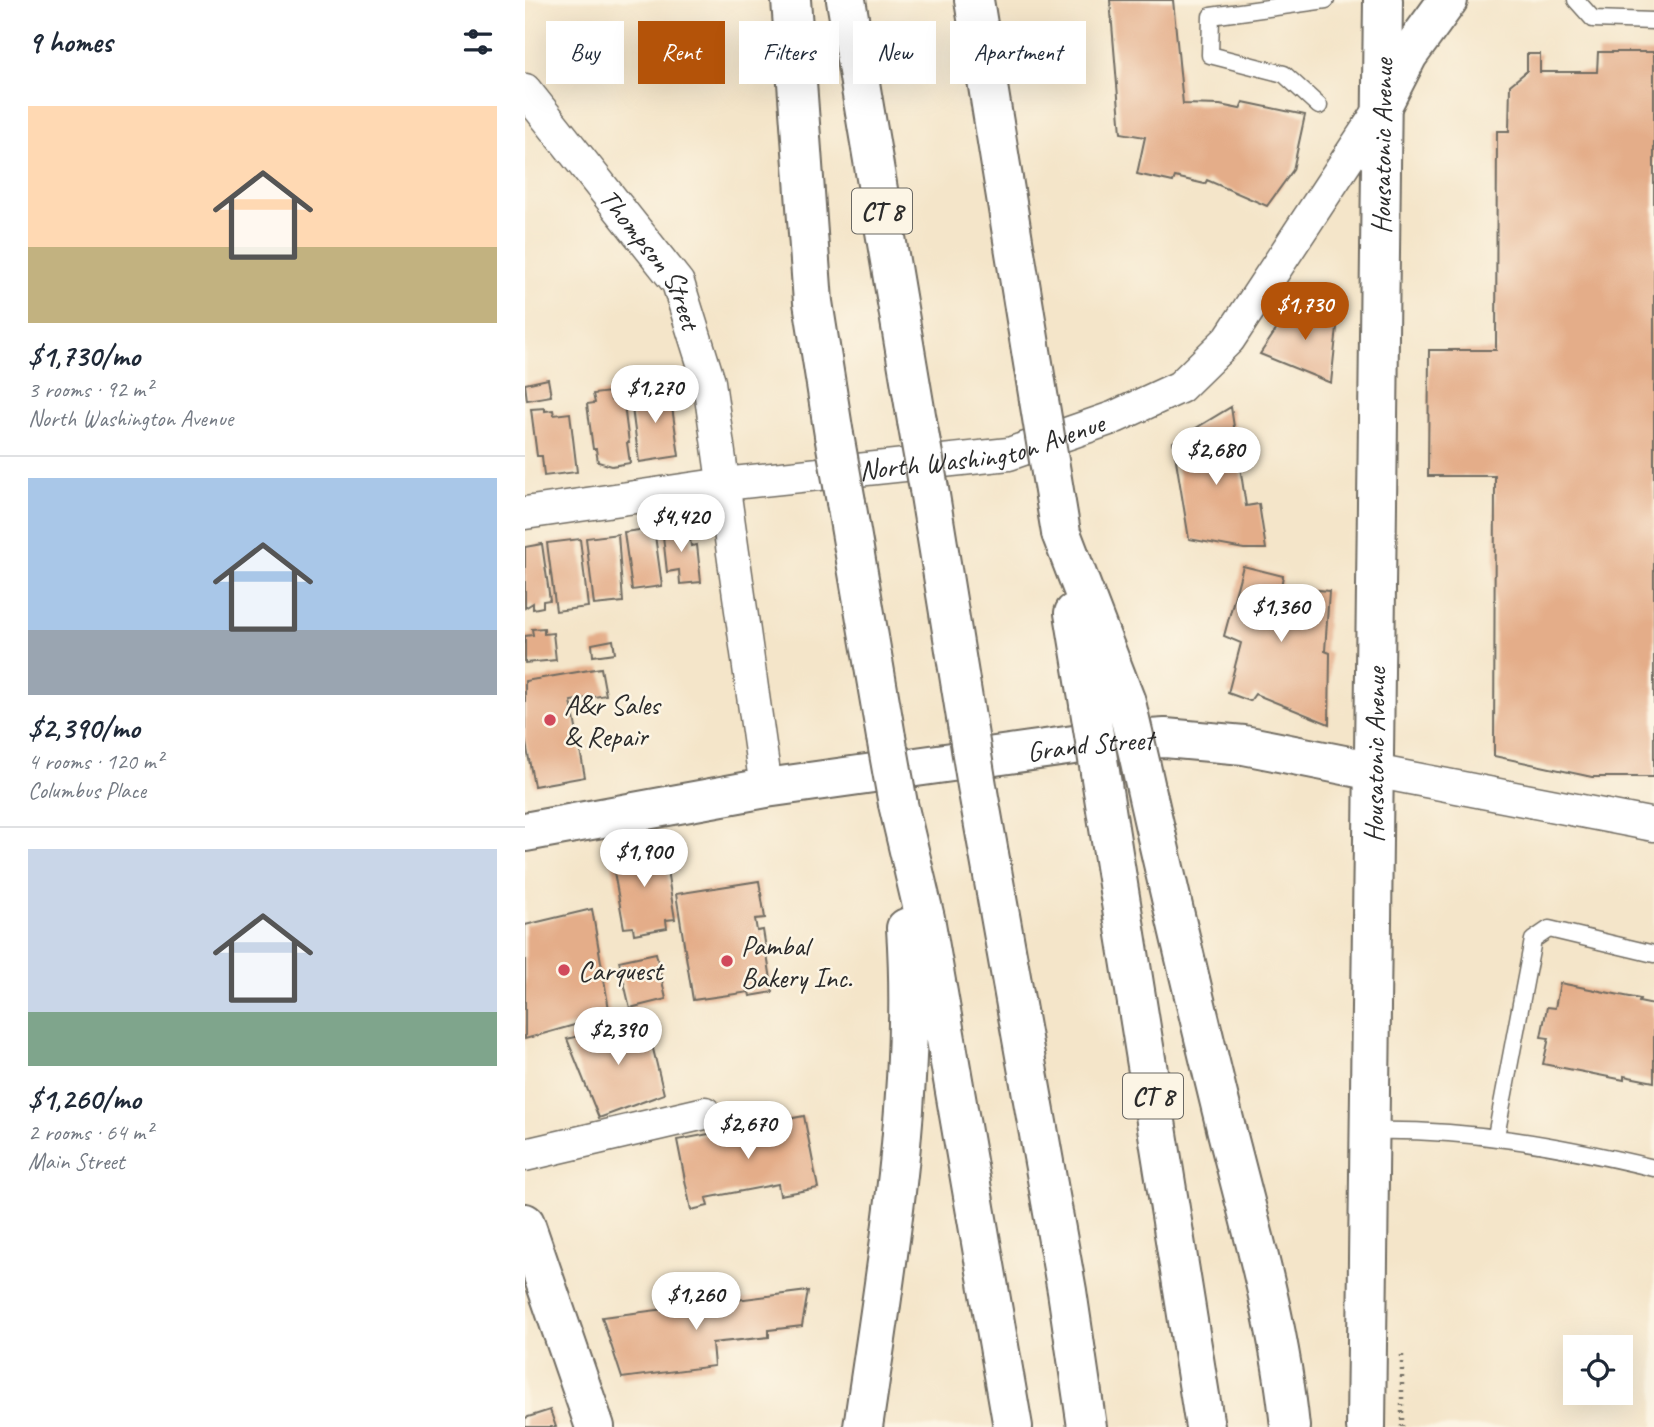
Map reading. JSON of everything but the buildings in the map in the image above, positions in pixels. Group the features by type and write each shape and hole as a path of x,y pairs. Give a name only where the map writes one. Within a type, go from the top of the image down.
{"main road":[{"path":"791,0 813,302 886,737 898,804 925,918 1013,1427"},
{"name":"CT 8","path":"846,0 978,792 1065,1278 1087,1427"},
{"name":"CT 8","path":"974,0 1061,533 1108,703 1100,772 1205,1427"},
{"name":"Housatonic Avenue","path":"1366,1427 1383,0"},
{"name":"North Washington Avenue","path":"1382,107 1408,55 1448,0"},
{"path":"1108,703 1141,766 1196,1006 1267,1290 1290,1427"},
{"name":"Grand Street","path":"525,832 766,788 1088,743 1165,738 1244,745 1374,771"},
{"path":"863,1427 908,1064 909,972 898,804"},
{"path":"525,1223 542,1289 595,1427"}],"street":[{"name":"Thompson Street","path":"525,90 678,283 709,382 766,788"},
{"name":"North Washington Avenue","path":"525,513 724,484 1009,454 1115,417 1180,387 1229,339 1382,107"},
{"name":"Grand Street","path":"1374,771 1654,825"},
{"path":"525,1155 705,1113"}],"lane":[{"path":"1319,106 1284,74 1210,55 1211,16 1326,0"},
{"path":"1576,0 1593,19 1654,21"},
{"path":"1496,1136 1533,940 1549,929 1654,954"},
{"path":"1370,1131 1463,1132 1496,1136 1572,1148 1654,1168"}],"place":[{"name":"A&r Sales & Repair","path":"550,720"},
{"name":"Pambal Bakery Inc.","path":"727,961"},
{"name":"Carquest","path":"564,970"}]}
